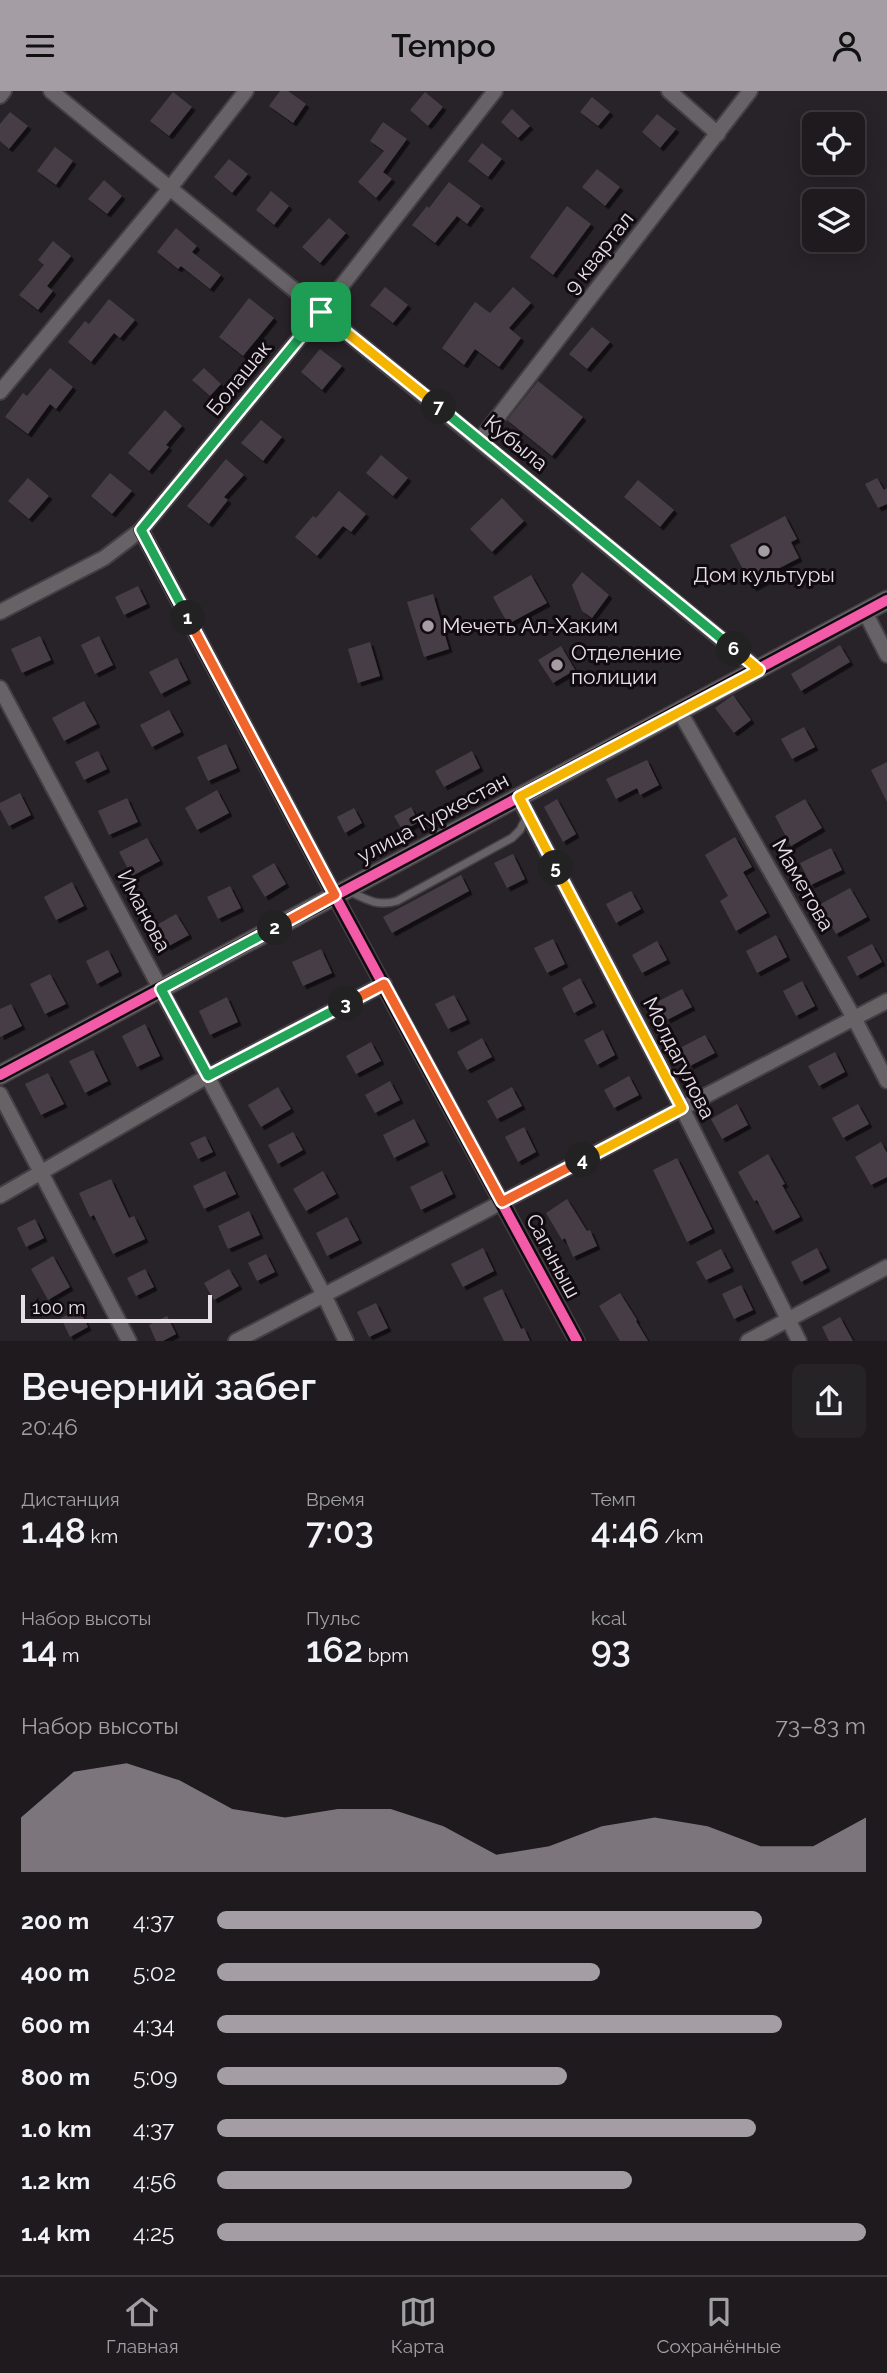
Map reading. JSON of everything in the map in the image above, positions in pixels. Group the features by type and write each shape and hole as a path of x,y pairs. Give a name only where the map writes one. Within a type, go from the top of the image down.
{"street":[{"path":"0,96 4,91"},
{"name":"Кубыла","path":"51,91 759,670"},
{"path":"0,392 170,188 246,91"},
{"name":"Болашак","path":"2,607 104,558 141,530 321,312 495,91"},
{"path":"669,91 718,134"},
{"name":"9 квартал","path":"480,440 750,91"},
{"name":"Сагыныш","path":"141,530 341,893 384,984 577,1341"},
{"name":"улица Туркестан","path":"0,1075 887,600"},
{"path":"865,612 887,655"},
{"name":"Иманова","path":"0,688 324,1294 346,1341"},
{"name":"Маметова","path":"680,712 887,1081"},
{"name":"Молдагулова","path":"519,797 682,1108 799,1341"},
{"path":"0,1196 208,1076 384,984"},
{"path":"236,1341 887,1001"},
{"path":"0,1094 129,1341"},
{"path":"748,1341 887,1267"}],"lane":[{"path":"341,893 372,903 386,904 397,901 512,838 520,830 528,814"}],"building":[{"path":"280,91 288,91 306,104 293,123 269,106"},
{"path":"173,92 192,107 169,136 150,121"},
{"path":"425,92 443,107 428,126 410,110"},
{"path":"592,97 610,112 598,126 580,112"},
{"path":"512,109 530,126 518,138 501,122"},
{"path":"10,112 28,126 9,149 0,141 0,124"},
{"path":"657,114 676,129 660,148 642,132"},
{"path":"383,122 407,139 383,172 392,179 376,198 358,182 384,151 370,141"},
{"path":"482,143 502,159 488,177 468,161"},
{"path":"55,147 73,161 56,185 37,171"},
{"path":"229,159 248,174 232,193 214,177"},
{"path":"597,169 620,187 605,206 582,187"},
{"path":"104,180 122,196 107,214 88,199"},
{"path":"449,182 481,206 467,224 457,216 435,243 412,225"},
{"path":"271,191 289,206 274,225 256,210"},
{"path":"567,206 591,224 553,275 530,257"},
{"path":"329,218 346,233 320,263 302,247"},
{"path":"176,228 197,246 192,252 221,275 210,289 181,266 178,269 157,252"},
{"path":"53,241 71,256 47,286 53,291 38,310 19,295 44,265 38,260"},
{"path":"385,287 408,305 393,323 370,305"},
{"path":"513,287 531,303 509,328 521,338 499,367 475,349 464,365 442,348 475,302 490,313"},
{"path":"249,298 274,318 243,356 219,337"},
{"path":"109,299 135,320 120,338 114,333 91,362 68,342 85,321 89,324"},
{"path":"592,327 610,342 587,369 569,354"},
{"path":"320,349 342,366 322,390 301,372"},
{"path":"50,368 73,387 56,409 50,404 28,434 5,417 23,393 27,396"},
{"path":"204,368 221,384 210,396 192,380"},
{"path":"538,381 583,417 552,456 507,420"},
{"path":"165,410 182,426 149,471 128,453"},
{"path":"261,420 282,437 263,461 241,443"},
{"path":"381,455 408,478 393,496 366,473"},
{"path":"226,459 244,475 224,497 228,500 209,524 187,506"},
{"path":"110,473 132,491 112,514 91,496"},
{"path":"28,478 49,496 29,519 8,501"},
{"path":"877,478 884,490 887,488 887,504 878,508 865,484"},
{"path":"638,480 674,510 660,527 624,497"},
{"path":"339,491 366,514 351,532 343,526 317,556 295,537"},
{"path":"502,498 524,521 492,552 470,529"},
{"name":"Дом культуры","path":"785,516 797,539 791,542 799,558 766,575 768,580 753,588 730,545"},
{"path":"582,572 609,595 592,618 582,611 572,585"},
{"path":"531,575 547,603 508,624 493,597"},
{"path":"138,586 147,604 124,615 115,597"},
{"name":"Мечеть Ал-Хаким","path":"433,594 449,649 424,657 407,602"},
{"path":"40,636 51,660 22,673 11,649"},
{"path":"99,636 113,665 95,674 81,645"},
{"path":"370,642 380,676 358,683 348,649"},
{"path":"840,645 850,662 801,691 791,674"},
{"name":"Отделение полиции","path":"561,646 575,670 553,683 538,660"},
{"path":"177,658 188,680 161,694 149,672"},
{"path":"733,695 751,720 734,733 715,708"},
{"path":"84,701 97,724 64,741 52,718"},
{"path":"169,710 181,732 152,747 140,725"},
{"path":"804,727 815,747 792,759 781,739"},
{"path":"226,744 237,768 208,781 197,757"},
{"path":"98,751 107,769 84,780 75,762"},
{"path":"472,751 480,768 444,787 435,771"},
{"path":"647,760 659,785 640,795 637,788 616,799 606,779"},
{"path":"887,762 887,802 871,770"},
{"path":"217,790 229,813 197,830 185,808"},
{"path":"20,793 31,815 9,826 0,809 0,803"},
{"path":"127,798 138,822 109,835 98,811"},
{"path":"557,799 576,834 563,842 544,807"},
{"path":"805,799 822,828 791,846 775,816"},
{"path":"411,807 419,822 403,831 394,816"},
{"path":"354,808 362,823 345,833 337,817"},
{"path":"735,837 752,867 743,872 767,913 736,931 720,901 728,896 705,855"},
{"path":"147,838 160,861 132,876 119,852"},
{"path":"831,848 842,870 811,885 800,863"},
{"path":"513,854 525,879 507,888 494,863"},
{"path":"274,863 286,884 265,897 252,876"},
{"path":"461,875 469,891 392,933 383,917"},
{"path":"72,882 84,906 56,920 44,897"},
{"path":"230,886 241,908 218,919 207,897"},
{"path":"850,888 867,917 836,934 819,905"},
{"path":"631,891 641,909 616,923 606,904"},
{"path":"176,914 189,935 167,947 155,926"},
{"path":"776,935 787,957 757,973 746,951"},
{"path":"553,939 565,964 547,973 534,948"},
{"path":"657,941 667,960 642,973 632,955"},
{"path":"872,944 882,962 857,976 847,957"},
{"path":"321,949 332,973 303,986 292,962"},
{"path":"108,950 119,972 97,984 86,961"},
{"path":"50,974 66,1004 45,1014 30,984"},
{"path":"580,978 593,1003 574,1013 562,988"},
{"path":"802,981 815,1006 796,1016 783,991"},
{"path":"682,989 692,1007 667,1020 657,1002"},
{"path":"454,995 467,1020 448,1029 435,1004"},
{"path":"227,997 238,1022 210,1035 199,1011"},
{"path":"11,1004 22,1026 0,1037 0,1009"},
{"path":"145,1024 160,1056 137,1067 122,1036"},
{"path":"603,1030 615,1055 597,1065 584,1040"},
{"path":"705,1035 715,1053 690,1066 680,1048"},
{"path":"482,1038 492,1057 467,1070 457,1052"},
{"path":"371,1042 381,1061 356,1074 346,1056"},
{"path":"93,1050 108,1081 85,1093 69,1061"},
{"path":"835,1052 845,1072 819,1086 808,1066"},
{"path":"48,1073 64,1104 41,1115 25,1084"},
{"path":"629,1076 639,1095 614,1108 604,1090"},
{"path":"390,1081 400,1100 375,1113 365,1095"},
{"path":"278,1087 291,1109 261,1127 248,1105"},
{"path":"512,1087 522,1106 497,1119 487,1101"},
{"path":"737,1104 748,1125 722,1139 711,1119"},
{"path":"858,1104 869,1124 843,1138 832,1118"},
{"path":"414,1119 426,1142 394,1158 383,1135"},
{"path":"524,1127 536,1152 518,1162 505,1137"},
{"path":"293,1132 303,1150 278,1164 268,1145"},
{"path":"205,1136 213,1152 198,1159 190,1143"},
{"path":"881,1142 887,1153 887,1177 871,1185 855,1157"},
{"path":"768,1154 800,1217 773,1231 738,1172"},
{"path":"677,1158 712,1229 687,1242 653,1170"},
{"path":"225,1171 236,1194 204,1209 193,1186"},
{"path":"323,1171 336,1194 306,1211 293,1189"},
{"path":"442,1171 453,1194 421,1210 410,1187"},
{"path":"111,1179 129,1218 134,1216 145,1239 113,1254 94,1215 90,1217 79,1193"},
{"path":"567,1199 587,1231 590,1230 597,1246 573,1257 565,1238 562,1240 546,1213"},
{"path":"249,1211 260,1235 228,1249 218,1226"},
{"path":"347,1217 359,1240 327,1256 316,1233"},
{"path":"35,1219 44,1238 26,1247 17,1228"},
{"path":"483,1248 494,1271 463,1287 451,1264"},
{"path":"817,1248 827,1268 801,1282 791,1262"},
{"path":"721,1249 731,1268 706,1280 696,1262"},
{"path":"266,1254 275,1272 257,1281 248,1263"},
{"path":"53,1256 70,1287 48,1300 31,1269"},
{"path":"145,1269 154,1287 136,1296 127,1278"},
{"path":"229,1269 239,1286 214,1300 204,1283"},
{"path":"741,1285 753,1310 734,1319 722,1294"},
{"path":"502,1289 521,1329 524,1328 530,1341 504,1341 483,1298"},
{"path":"620,1293 648,1341 620,1341 599,1306"},
{"path":"376,1303 388,1328 369,1337 357,1312"},
{"path":"79,1309 88,1327 70,1337 61,1318"},
{"path":"167,1316 176,1334 163,1341 156,1341 149,1325"},
{"path":"840,1317 853,1341 829,1341 822,1327"}],"cycle path":[{"path":"141,530 335,896 577,1341"},
{"path":"0,1075 887,600"}],"place":[{"name":"Дом культуры","path":"764,551"},
{"name":"Мечеть Ал-Хаким","path":"428,626"},
{"name":"Отделение полиции","path":"557,665"}],"route":[{"path":"321,312 759,670 519,797 682,1108 502,1202 384,984 208,1076 161,989 335,895 141,530 321,312"}]}
